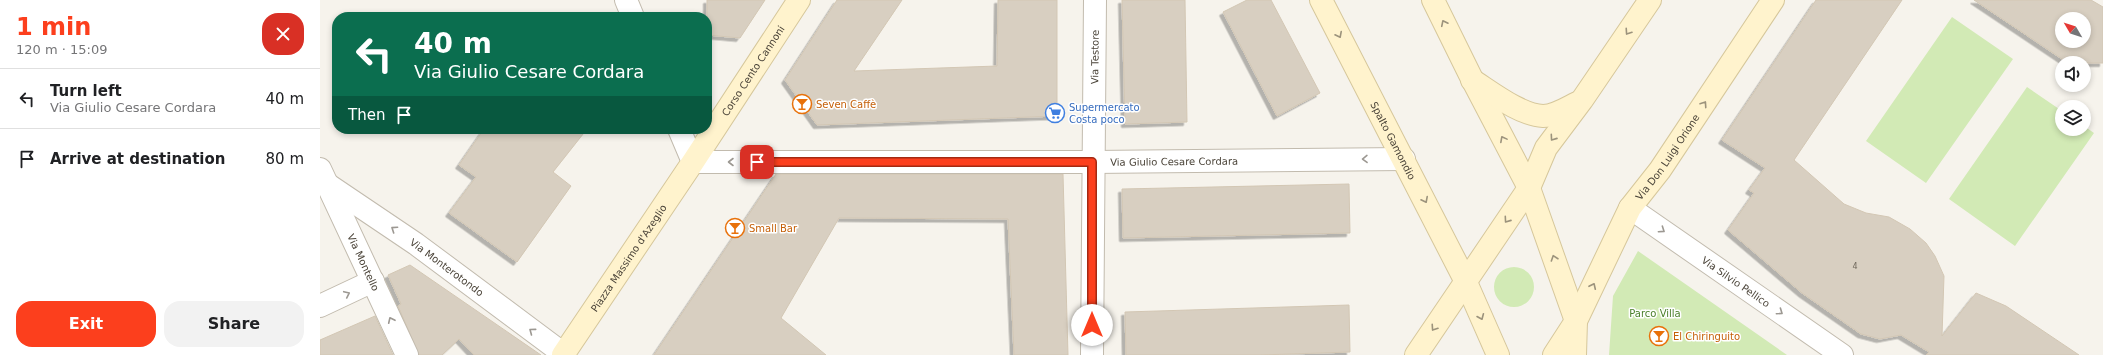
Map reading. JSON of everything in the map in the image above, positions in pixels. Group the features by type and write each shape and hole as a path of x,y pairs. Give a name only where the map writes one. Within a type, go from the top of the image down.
{"street":[{"path":"626,0 631,12"},
{"name":"Corso Cento Cannoni","path":"712,133 800,0"},
{"name":"Via Testore","path":"1092,355 1092,162 1095,0"},
{"name":"Spalto Gamondio","path":"1321,0 1465,280 1498,355"},
{"path":"1433,0 1529,188 1576,321 1575,355"},
{"path":"1416,355 1465,280 1529,188 1546,148 1582,100 1650,0"},
{"name":"Via Don Luigi Orione","path":"1576,321 1630,208 1660,170 1773,0"},
{"path":"1472,79 1512,104 1533,114 1544,116 1561,112 1582,100"},
{"path":"681,134 693,162"},
{"name":"Corso Cento Cannoni","path":"693,162 711,134"},
{"name":"Via Giulio Cesare Cordara","path":"693,162 1092,162 1404,159"},
{"name":"Piazza Massimo d'Azeglio","path":"564,355 693,162"},
{"name":"Via Monterotondo","path":"323,176 564,355"},
{"name":"Via Montello","path":"323,176 407,355"},
{"name":"Via Silvio Pellico","path":"1630,208 1842,355"},
{"path":"320,306 373,281"},
{"path":"1554,355 1576,321"}],"green space":[{"path":"1952,17 2013,59 1926,183 1866,141"},
{"path":"2027,87 2055,106 2055,136 2091,136 2091,131 2094,133 2015,246 1949,199"},
{"name":"Parco Villa","path":"1638,251 1787,355 1609,355 1613,296"},
{"path":"1518,267 1525,270 1531,276 1534,287 1533,295 1525,304 1518,307 1510,307 1503,304 1495,295 1494,283 1497,276 1506,268"}],"building":[{"path":"707,0 765,0 740,38 712,35 712,12 707,12"},
{"path":"837,0 902,0 854,71 997,66 998,0 1057,0 1057,116 817,125 785,80"},
{"path":"1122,0 1185,0 1187,122 1125,124"},
{"path":"1247,0 1271,0 1320,93 1277,116 1223,12"},
{"path":"1816,0 1902,0 1794,160 1844,204 1866,213 1889,217 1910,229 1926,243 1935,256 1944,276 1942,336 1976,293 2006,306 2079,355 1926,355 1929,352 1901,335 1880,339 1861,334 1802,293 1728,230 1754,193 1749,190 1765,168 1722,140"},
{"path":"1974,0 2091,0 2103,7 2103,63 2091,63 2091,56 2058,56"},
{"path":"481,134 583,134 553,172 571,186 517,262 449,213 476,177 459,165"},
{"path":"776,174 1063,174 1068,355 1014,355 1008,219 839,218 781,318 826,355 654,355"},
{"path":"1349,184 1350,233 1123,238 1122,189"},
{"path":"410,265 541,355 474,355 459,339 442,355 419,355 398,306 401,304 388,275"},
{"path":"1349,305 1350,352 1260,355 1126,355 1125,312"},
{"path":"375,316 393,355 320,355 320,340"}],"place":[{"name":"Seven Caffè","path":"802,104"},
{"name":"Supermercato Costa poco","path":"1055,113"},
{"name":"Small Bar","path":"735,228"},
{"name":"El Chiringuito","path":"1659,336"}],"route":[{"path":"757,162 1092,162 1092,325"}]}
